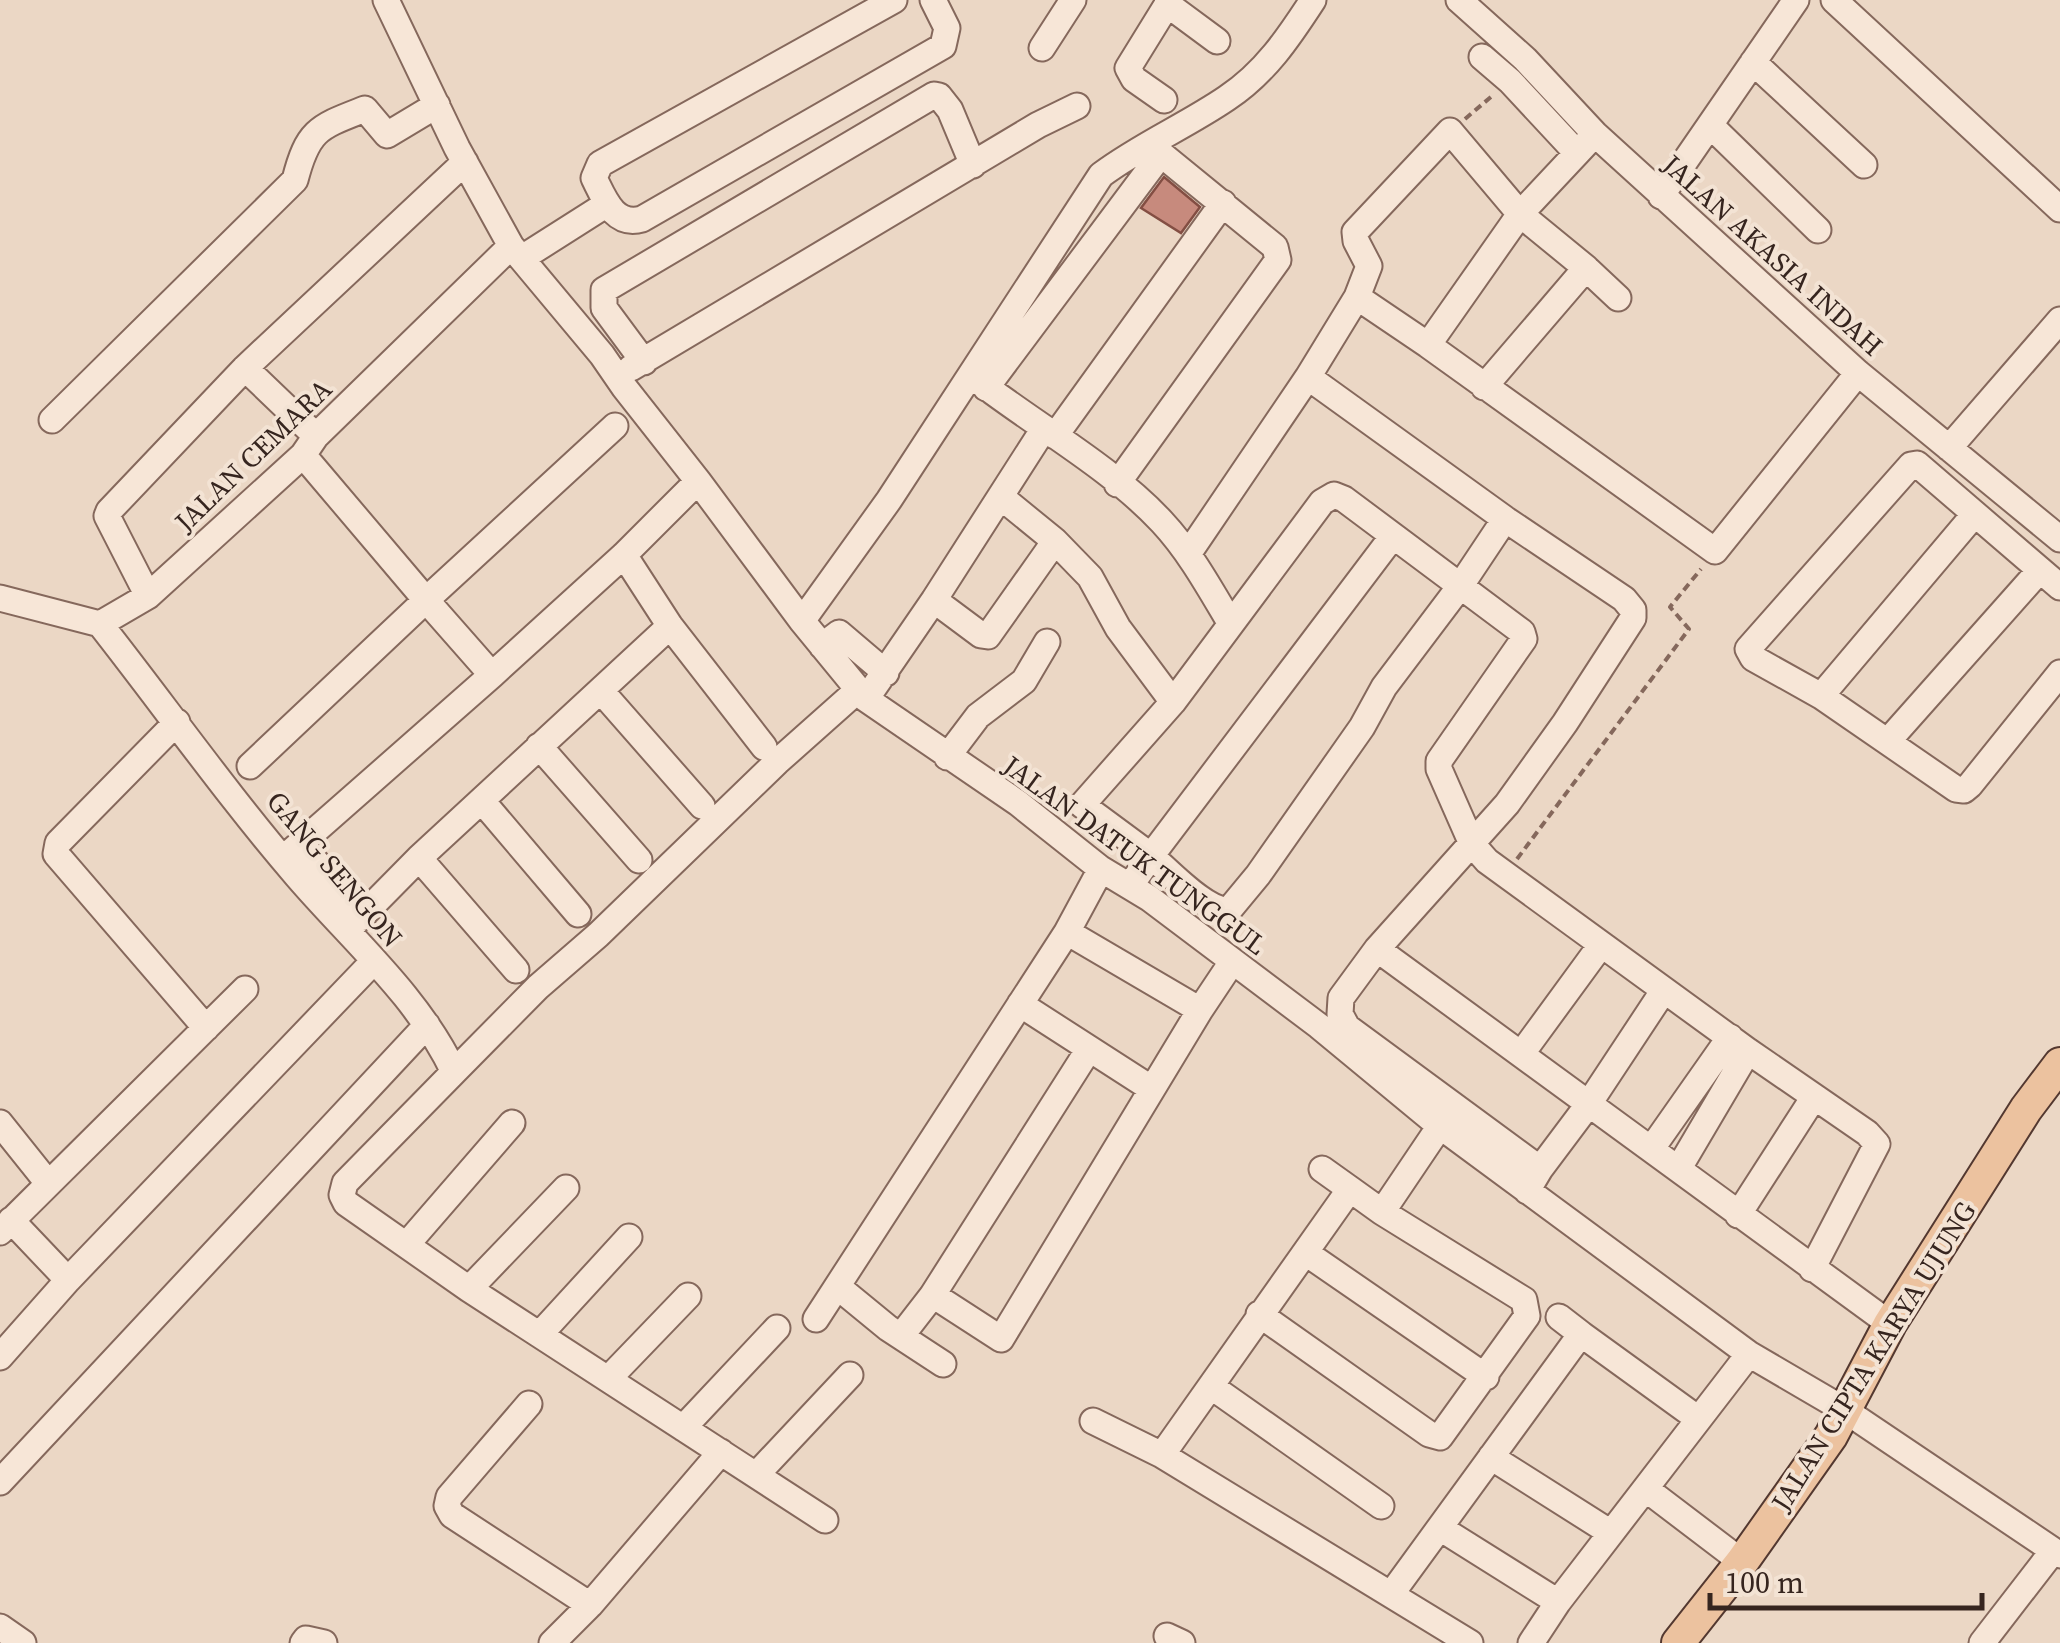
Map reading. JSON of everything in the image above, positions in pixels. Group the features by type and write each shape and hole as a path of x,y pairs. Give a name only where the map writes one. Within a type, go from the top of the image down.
{"main road":[{"name":"JALAN CIPTA KARYA UJUNG","path":"1678,1643 1742,1562 1830,1436 1890,1324 2026,1109 2060,1064"}],"street":[{"name":"JALAN DATUK TUNGGUL","path":"386,0 436,105 516,252 617,375 802,621 862,694 1018,803 1101,869 1130,886 1319,1026 1440,1126 1749,1354 1843,1410 2057,1553"},
{"path":"894,0 600,164 594,178 615,215 626,220 642,219 943,46 947,28 932,0"},
{"path":"1042,48 1073,0"},
{"path":"978,381 1101,174 1134,150 1228,98 1281,49 1313,0"},
{"name":"JALAN AKASIA INDAH","path":"1459,0 1524,59 1595,134 1858,373 2060,539"},
{"path":"1662,196 1796,0"},
{"path":"1834,0 2060,209"},
{"path":"1164,100 1134,80 1128,68 1168,2 1216,41"},
{"path":"1482,57 1576,152"},
{"path":"1752,62 1864,165"},
{"path":"644,362 604,308 604,290 934,94 950,110 974,165"},
{"path":"52,420 296,180 304,148 326,124 365,108 388,136 436,105"},
{"path":"617,375 1077,106"},
{"path":"1711,126 1818,230"},
{"path":"1188,554 1358,298 1369,266 1355,232 1450,132 1520,214 1618,298"},
{"path":"1428,345 1520,214 1595,134"},
{"path":"802,621 978,381 1161,154 1275,246 1276,266 1118,484"},
{"path":"148,596 107,516 109,512 246,368 466,162"},
{"path":"825,1520 469,1289 346,1203 342,1195 345,1183 450,1064 598,936 776,762 886,672 1001,497 1222,203"},
{"name":"JALAN CEMARA","path":"100,624 148,596 516,252 607,204"},
{"path":"1484,388 1586,268"},
{"path":"1358,298 1715,551 1858,373"},
{"path":"1949,448 2060,320"},
{"path":"246,368 426,600 492,675"},
{"path":"1308,377 1624,599 1634,610 1633,618 1565,724 1506,804 1377,949 1342,998 1340,1014 1346,1027 1540,1168"},
{"path":"978,381 1161,520 1188,554 1231,624"},
{"path":"250,766 615,426"},
{"path":"2056,685 1964,790 1956,789 1821,696 1753,658 1748,650 1911,465 1917,464 2060,588"},
{"path":"292,851 624,555 698,480"},
{"path":"1505,519 1461,585 1384,688 1362,727 1258,875 1229,910 1208,904 1082,805 1173,702 1322,502 1334,495 1461,585 1522,632 1524,639 1439,761 1472,844 1487,862 1867,1132 1877,1144 1812,1269"},
{"path":"1001,497 1090,577 1118,628 1173,702"},
{"path":"1821,696 1974,515"},
{"path":"1130,886 1393,536"},
{"path":"934,600 981,635 988,636 1054,542"},
{"path":"624,555 670,626 764,747"},
{"path":"1888,740 2040,570"},
{"path":"0,598 100,624"},
{"name":"GANG SENGON","path":"100,624 177,722 356,923 374,962 427,1025 450,1064"},
{"path":"356,923 419,858 670,626"},
{"path":"822,646 838,633 886,672"},
{"path":"947,757 978,716 1024,681 1047,642"},
{"path":"600,691 702,806"},
{"path":"177,722 58,843 56,854 206,1028"},
{"path":"539,746 638,860"},
{"path":"482,800 578,914"},
{"path":"419,858 516,970"},
{"path":"816,1319 1067,932 1101,869"},
{"path":"1067,932 1200,1010"},
{"path":"1522,1053 1601,945"},
{"path":"1377,949 1890,1324"},
{"path":"0,1358 68,1280 374,962"},
{"path":"932,1295 1001,1339 1232,962"},
{"path":"68,1280 6,1226 245,989"},
{"path":"1526,1191 1664,990"},
{"path":"1020,1004 1152,1089"},
{"path":"0,1482 427,1025"},
{"path":"1652,1148 1739,1044"},
{"path":"1678,1168 1739,1044"},
{"path":"902,1336 1088,1049"},
{"path":"1738,1215 1814,1097"},
{"path":"408,1243 512,1122"},
{"path":"0,1123 48,1184"},
{"path":"1382,1212 1440,1126"},
{"path":"1259,1314 1428,1434 1440,1437 1528,1316 1524,1300 1382,1212 1322,1169"},
{"path":"469,1289 566,1188"},
{"path":"1162,1455 1350,1189"},
{"path":"541,1333 629,1238"},
{"path":"1306,1253 1486,1378"},
{"path":"838,1288 943,1364"},
{"path":"610,1377 688,1296"},
{"path":"1559,1317 1697,1418"},
{"path":"683,1428 777,1328"},
{"path":"1392,1593 1581,1334"},
{"path":"1532,1643 1558,1602 1749,1354"},
{"path":"756,1474 850,1375"},
{"path":"1212,1387 1381,1506"},
{"path":"529,1404 449,1497 447,1506 452,1515 590,1605"},
{"path":"1093,1421 1162,1455 1470,1643"},
{"path":"552,1643 590,1605 722,1452"},
{"path":"1491,1458 1611,1534"},
{"path":"1646,1489 1742,1562"},
{"path":"1440,1528 1558,1602"},
{"path":"1982,1643 2057,1553"},
{"path":"302,1643 306,1639 324,1643"}],"path":[{"path":"1450,132 1510,82"},
{"path":"1506,875 1689,629 1670,607 1715,551"}],"building":[{"path":"1164,177 1200,207 1181,233 1141,208"}]}
